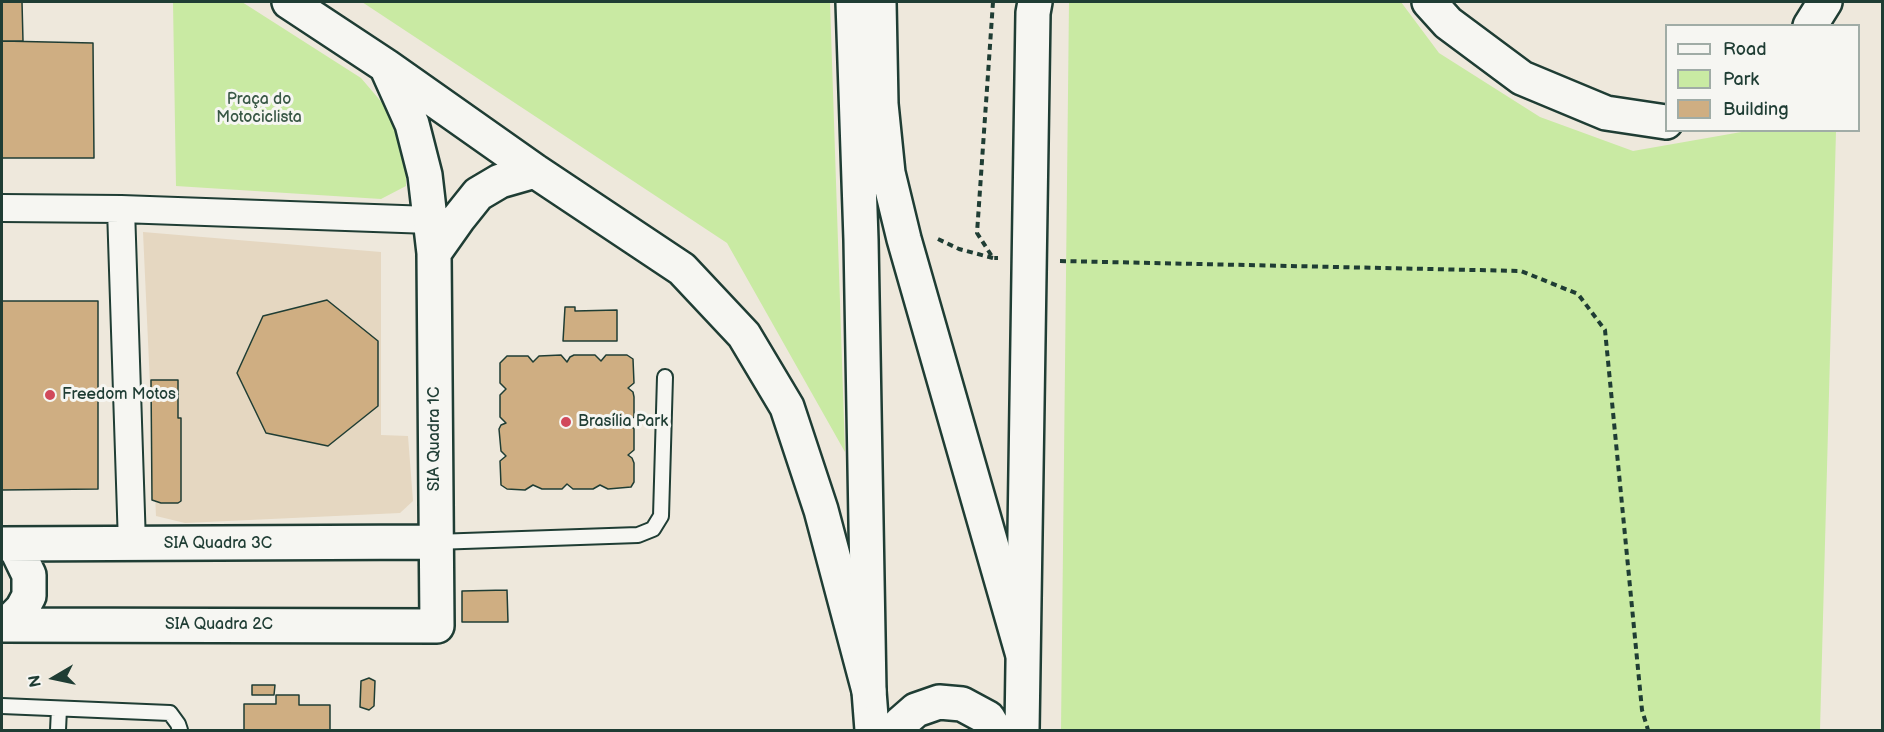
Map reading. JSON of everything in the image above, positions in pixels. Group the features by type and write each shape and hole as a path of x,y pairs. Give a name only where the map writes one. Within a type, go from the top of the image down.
{"main road":[{"path":"289,2 386,66 535,171 682,268 744,335 787,407 821,510 869,691"},
{"path":"853,2 861,240 869,691 872,730"},
{"path":"879,2 881,104 888,173 911,262 1022,652"},
{"path":"1022,730 1033,13 1035,2"},
{"path":"1429,2 1448,23 1522,78 1606,113 1665,122"},
{"path":"1811,24 1825,2"},
{"name":"SIA Quadra 1C","path":"386,66 412,124 425,175 435,253 437,626"},
{"path":"435,253 478,194 500,181 535,171"},
{"name":"SIA Quadra 3C","path":"8,544 435,542"},
{"path":"4,625 22,609 29,596 29,575 8,544"},
{"name":"SIA Quadra 2C","path":"4,625 437,626"},
{"path":"898,730 900,724 916,710 939,702 962,704 988,717 995,730"}],"street":[{"path":"2,208 121,209 430,220"},
{"path":"121,209 132,544"}],"lane":[{"path":"435,542 638,535 653,529 661,516 665,377"},
{"path":"2,706 170,713 180,730"},
{"path":"58,730 59,709"}],"path":[{"path":"993,2 977,233 993,258 1521,271 1578,294 1605,330 1642,710 1648,730"}],"shaded area":[{"path":"143,232 381,252 381,435 408,436 413,501 400,513 185,523 156,516"}],"green space":[{"name":"Praça do Motociclista","path":"173,2 242,2 361,78 407,132 406,186 381,199 176,186"},
{"path":"362,2 830,2 845,452 727,243"},
{"path":"1069,2 1401,2 1439,53 1540,117 1633,151 1741,132 1836,132 1820,730 1061,730"}],"building":[{"path":"2,2 22,2 23,41 2,41"},
{"path":"2,41 93,43 94,158 2,158"},
{"path":"327,300 378,341 378,406 328,446 266,433 237,373 263,316"},
{"name":"Freedom Motos","path":"2,301 98,301 98,489 2,490"},
{"path":"565,307 575,307 575,311 617,310 617,341 563,341"},
{"name":"Brasília Park","path":"561,355 567,362 574,355 595,355 601,361 606,355 627,355 633,359 634,383 628,388 633,392 634,397 634,417 628,422 634,429 634,450 628,455 634,463 634,482 631,487 608,489 600,485 593,489 573,489 567,484 562,489 542,489 533,485 525,490 507,489 501,485 500,461 506,456 501,451 499,429 506,423 500,417 500,395 506,389 500,383 500,363 507,356 528,356 533,362 539,356"},
{"path":"151,380 178,380 178,418 181,418 181,501 178,503 161,503 152,500"},
{"path":"507,590 508,622 462,622 462,591"},
{"path":"369,678 375,681 374,706 369,710 360,707 361,681"},
{"path":"252,685 275,685 274,695 252,695"},
{"path":"276,695 299,695 299,705 330,705 330,730 244,730 244,704 276,704"}],"place":[{"name":"Freedom Motos","path":"50,395"},
{"name":"Brasília Park","path":"566,422"}]}
